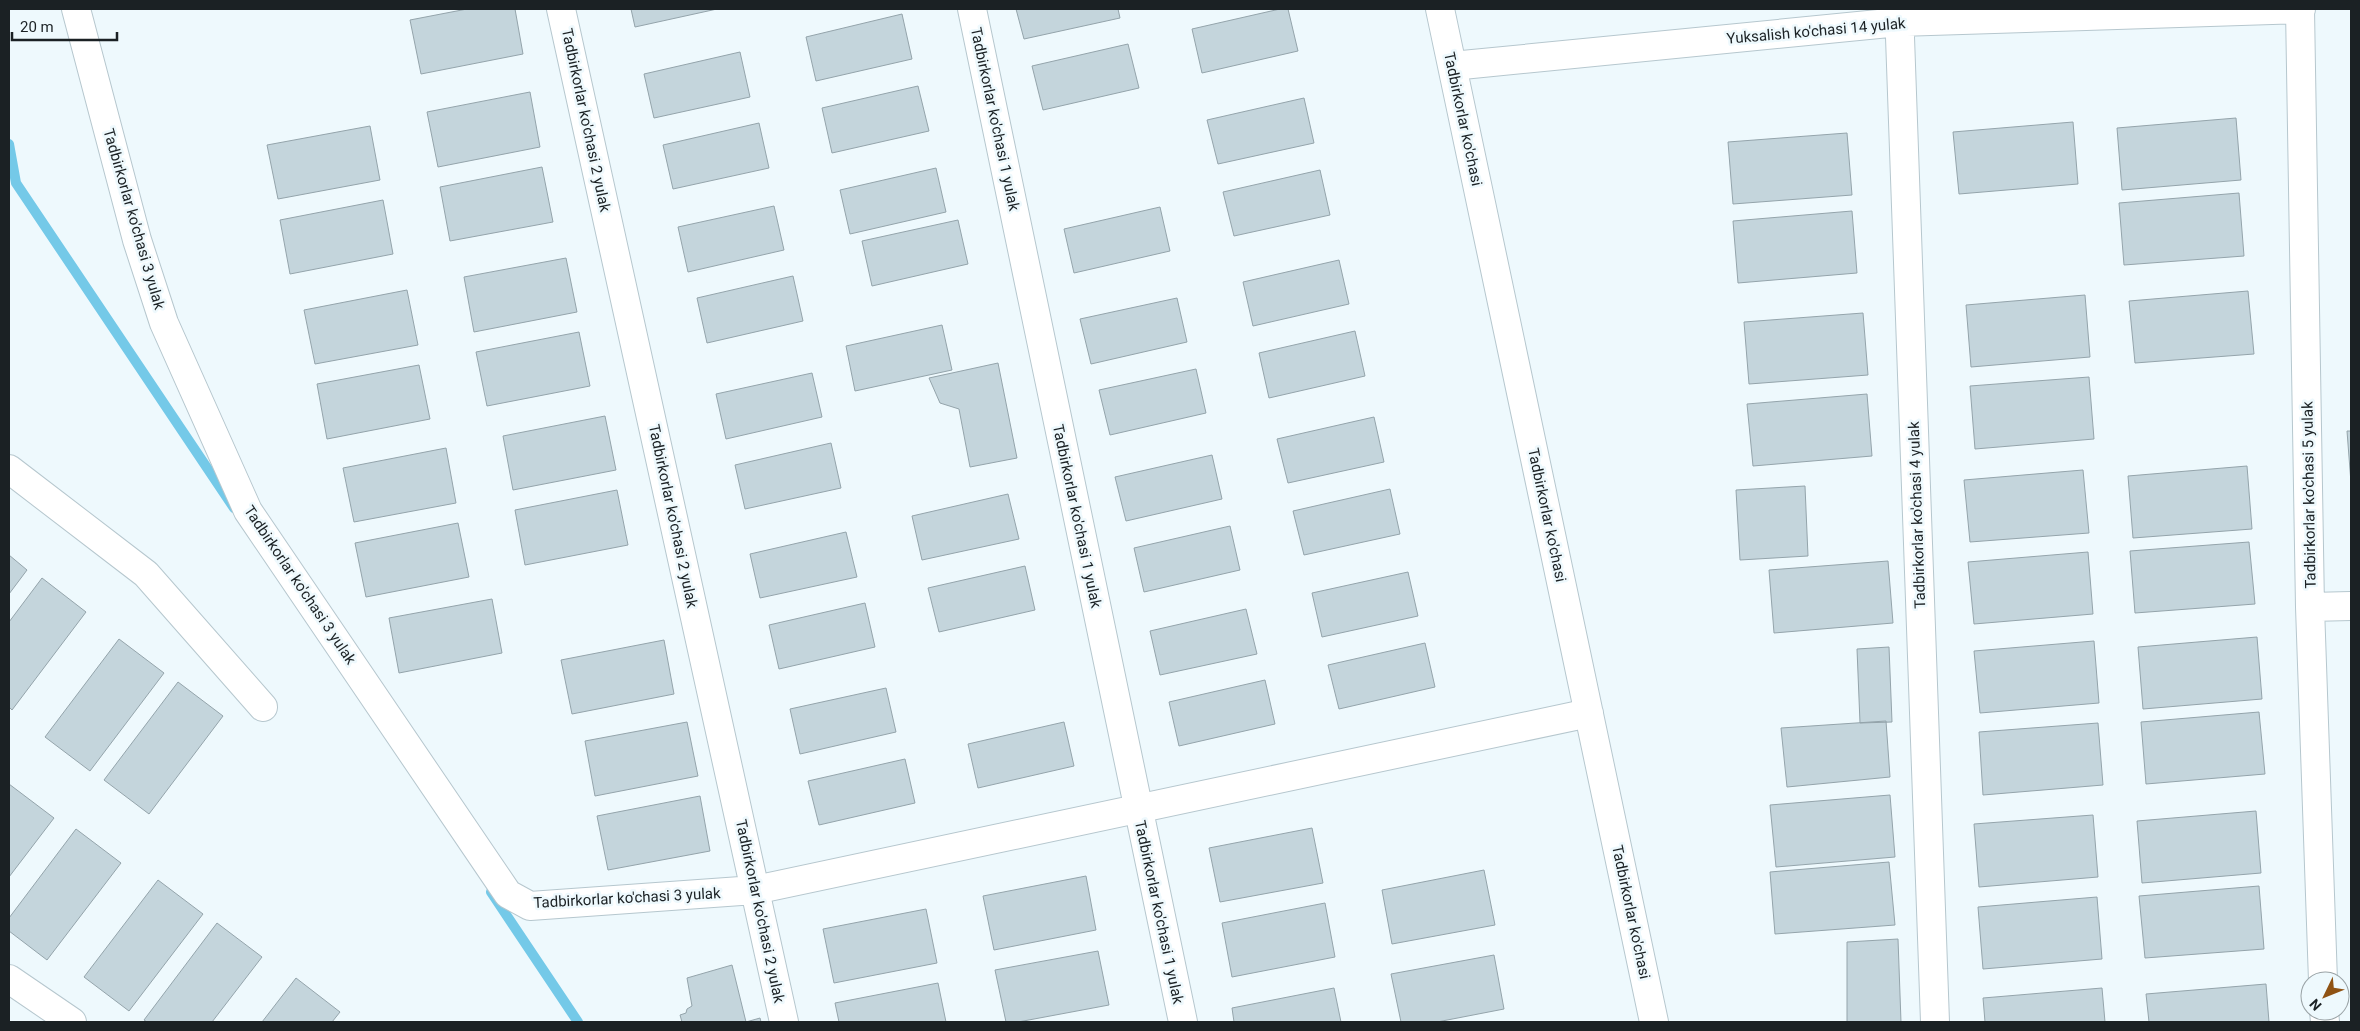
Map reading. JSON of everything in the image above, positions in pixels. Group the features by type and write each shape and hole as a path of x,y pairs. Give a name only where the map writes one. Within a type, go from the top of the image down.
{"street":[{"name":"Tadbirkorlar ko'chasi 3 yulak","path":"76,9 137,240 164,323 248,511 508,894 530,906 755,890 1589,713"},
{"name":"Tadbirkorlar ko'chasi 2 yulak","path":"561,9 784,1022"},
{"name":"Tadbirkorlar ko'chasi 1 yulak","path":"972,9 1183,1022"},
{"name":"Tadbirkorlar ko'chasi","path":"1440,9 1654,1022"},
{"name":"Yuksalish ko'chasi 14 yulak","path":"1452,66 1899,16 2300,9"},
{"name":"Tadbirkorlar ko'chasi 5 yulak","path":"2300,9 2310,607 2323,971"},
{"name":"Tadbirkorlar ko'chasi 4 yulak","path":"1899,16 1935,1022"},
{"path":"9,469 146,574 264,706"},
{"path":"2310,607 2351,606"},
{"path":"9,979 72,1022"}],"building":[{"path":"467,9 515,9 523,54 421,74 410,20"},
{"path":"631,9 717,9 635,27"},
{"path":"1016,9 1118,9 1120,18 1024,39"},
{"path":"1280,9 1288,9 1298,51 1202,73 1192,29"},
{"path":"902,14 912,59 816,81 806,37"},
{"path":"1128,44 1139,88 1043,110 1032,66"},
{"path":"740,52 750,97 654,118 644,74"},
{"path":"918,86 929,131 832,153 822,108"},
{"path":"530,92 540,147 438,167 427,112"},
{"path":"1304,98 1314,143 1218,164 1207,120"},
{"path":"2236,118 2241,180 2122,190 2117,128"},
{"path":"2073,122 2078,184 1959,194 1953,132"},
{"path":"759,123 769,168 673,189 663,145"},
{"path":"370,126 380,180 278,199 267,145"},
{"path":"1847,133 1852,195 1733,204 1728,142"},
{"path":"542,167 553,222 450,241 440,187"},
{"path":"936,168 946,212 850,234 840,190"},
{"path":"1320,170 1330,215 1234,236 1223,192"},
{"path":"2239,193 2244,256 2124,265 2119,203"},
{"path":"383,200 393,254 290,274 280,220"},
{"path":"774,206 784,250 688,272 678,227"},
{"path":"1160,207 1170,251 1074,273 1064,229"},
{"path":"1852,211 1857,273 1738,283 1733,221"},
{"path":"958,220 968,264 872,286 862,241"},
{"path":"566,258 577,312 474,332 464,277"},
{"path":"1339,260 1349,304 1253,326 1243,282"},
{"path":"793,276 803,321 707,343 697,298"},
{"path":"407,290 418,345 315,364 304,310"},
{"path":"2248,291 2254,354 2135,363 2129,301"},
{"path":"2085,295 2090,357 1971,367 1966,305"},
{"path":"1177,298 1187,342 1091,364 1080,319"},
{"path":"1863,313 1868,375 1749,384 1744,322"},
{"path":"942,325 952,370 855,391 846,346"},
{"path":"1355,331 1365,376 1269,398 1259,353"},
{"path":"579,332 590,386 487,406 476,352"},
{"path":"998,363 1017,458 970,467 959,409 940,403 929,378"},
{"path":"419,365 430,419 327,439 317,384"},
{"path":"1196,369 1206,413 1110,435 1099,390"},
{"path":"812,373 822,417 726,439 716,394"},
{"path":"2089,377 2094,439 1975,449 1970,386"},
{"path":"1867,394 1872,456 1753,466 1747,404"},
{"path":"605,416 616,470 513,490 503,436"},
{"path":"1374,417 1384,462 1288,483 1277,439"},
{"path":"2347,431 2351,431 2351,483"},
{"path":"831,443 841,488 745,509 735,465"},
{"path":"446,448 456,503 354,522 343,468"},
{"path":"1212,455 1222,499 1126,521 1115,477"},
{"path":"2247,466 2252,529 2133,538 2128,476"},
{"path":"2083,470 2089,533 1970,542 1964,480"},
{"path":"1805,486 1808,556 1740,560 1736,490"},
{"path":"1390,489 1400,534 1304,555 1293,511"},
{"path":"617,490 628,545 525,565 515,510"},
{"path":"1008,494 1019,539 922,560 912,516"},
{"path":"458,523 469,577 366,597 355,543"},
{"path":"1230,526 1240,570 1144,592 1134,548"},
{"path":"846,532 857,577 760,598 750,554"},
{"path":"2249,542 2255,604 2135,613 2130,551"},
{"path":"2088,552 2093,614 1974,624 1968,562"},
{"path":"9,555 27,570 9,594"},
{"path":"1888,561 1893,623 1774,633 1769,570"},
{"path":"1025,566 1035,610 939,632 928,588"},
{"path":"1408,572 1418,616 1322,637 1312,593"},
{"path":"42,578 86,612 12,710 9,707 9,622"},
{"path":"492,599 502,653 399,673 389,618"},
{"path":"865,603 875,647 779,669 769,625"},
{"path":"1246,609 1257,654 1160,675 1150,631"},
{"path":"2257,637 2262,699 2143,709 2138,647"},
{"path":"119,639 164,673 90,771 45,737"},
{"path":"664,640 674,694 572,714 561,660"},
{"path":"2094,641 2099,703 1980,713 1974,651"},
{"path":"1425,643 1435,687 1339,709 1328,665"},
{"path":"1889,647 1892,722 1860,723 1857,649"},
{"path":"1265,680 1275,724 1179,746 1169,702"},
{"path":"178,682 223,716 149,814 104,780"},
{"path":"886,688 896,732 800,754 790,709"},
{"path":"2259,712 2265,774 2146,784 2141,722"},
{"path":"1886,721 1890,777 1787,787 1781,728"},
{"path":"687,722 698,776 595,796 585,741"},
{"path":"1064,722 1074,766 978,788 968,744"},
{"path":"2098,723 2103,785 1983,795 1979,732"},
{"path":"905,759 915,803 819,825 808,781"},
{"path":"9,784 54,818 9,877"},
{"path":"1890,795 1895,857 1776,867 1770,805"},
{"path":"700,796 710,851 608,870 597,816"},
{"path":"2256,811 2261,873 2142,883 2137,821"},
{"path":"2093,815 2098,877 1979,887 1974,824"},
{"path":"1312,828 1323,883 1220,902 1209,848"},
{"path":"76,829 121,863 47,960 9,931 9,918"},
{"path":"1889,862 1895,925 1775,934 1770,872"},
{"path":"1484,870 1495,925 1392,944 1382,890"},
{"path":"1086,876 1096,930 994,950 983,896"},
{"path":"158,880 203,914 129,1011 84,977"},
{"path":"2259,886 2264,949 2145,958 2139,896"},
{"path":"2097,897 2102,959 1983,969 1978,907"},
{"path":"1325,903 1335,957 1232,977 1222,923"},
{"path":"926,909 937,963 834,983 823,929"},
{"path":"217,923 262,957 212,1022 147,1022 144,1020"},
{"path":"1898,939 1901,1022 1847,1022 1847,942"},
{"path":"1098,951 1109,1005 1018,1022 1006,1022 995,970"},
{"path":"1494,955 1504,1009 1437,1022 1401,1022 1391,974"},
{"path":"732,965 746,1022 682,1022 680,1015 686,1013 687,1009 692,1006 687,978"},
{"path":"296,978 340,1012 332,1022 262,1022"},
{"path":"938,983 946,1022 839,1022 835,1003"},
{"path":"2266,984 2269,1022 2149,1022 2146,994"},
{"path":"1334,988 1341,1022 1234,1022 1232,1008"},
{"path":"2102,988 2105,1022 1985,1022 1983,998"},
{"path":"760,1018 761,1022 746,1022"}],"waterway":[{"path":"9,144 16,183 234,508"},
{"path":"491,892 578,1022"}]}
